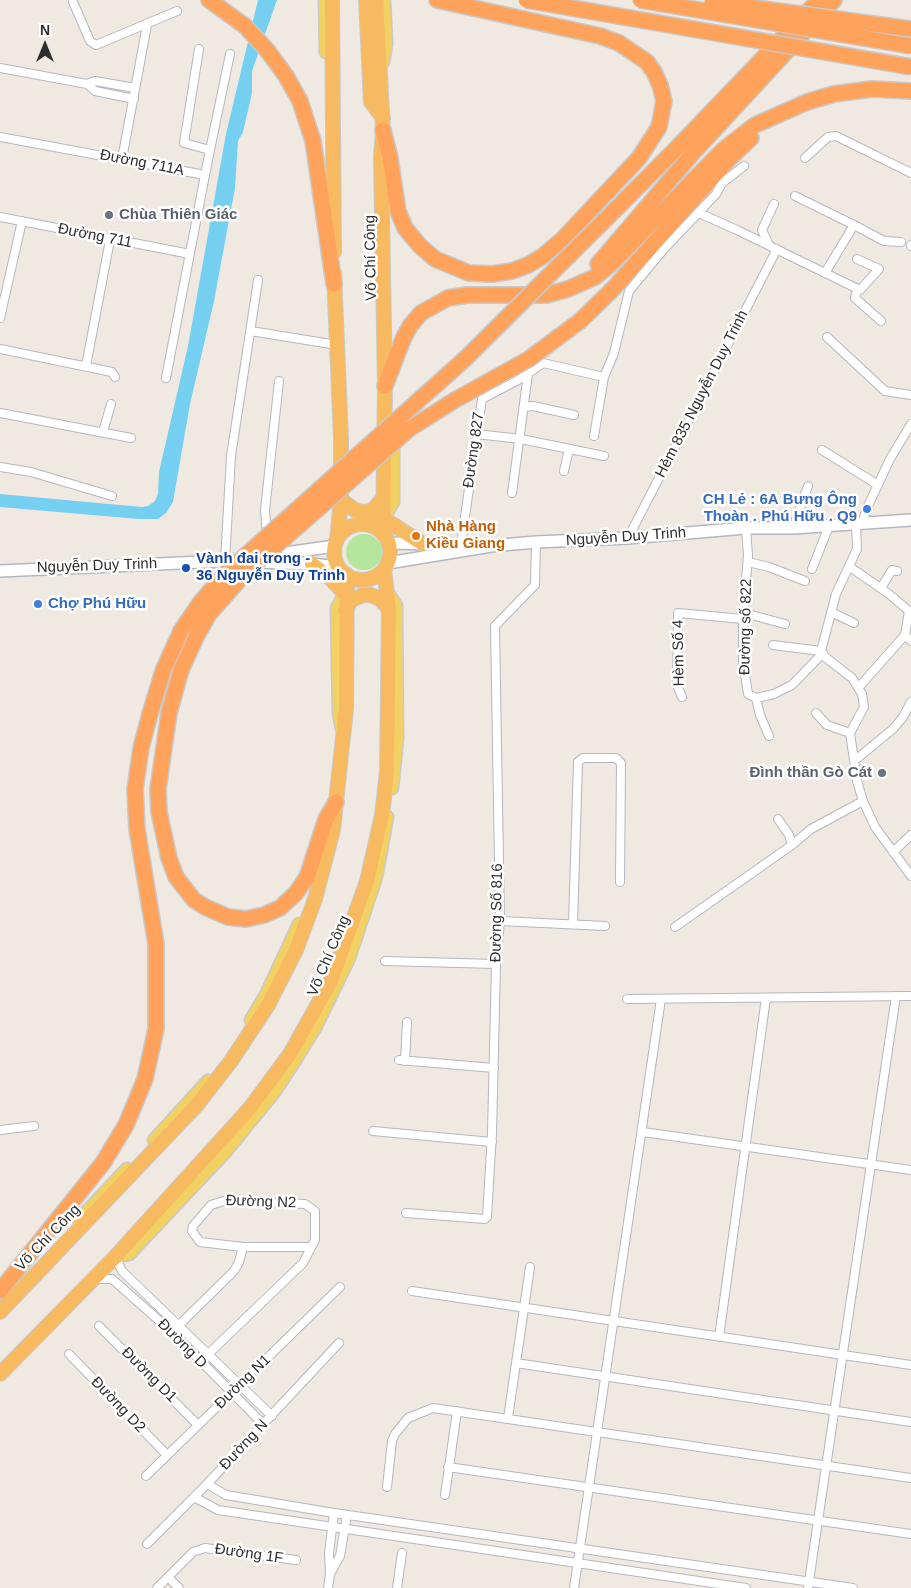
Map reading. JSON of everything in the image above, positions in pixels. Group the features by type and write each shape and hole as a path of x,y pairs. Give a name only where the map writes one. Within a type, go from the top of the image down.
{"highway":[{"path":"209,0 245,26 267,50 286,76 300,101 313,141 334,284"},
{"path":"332,0 334,284 339,386 341,500 336,543 336,560 343,571 366,580 386,567 390,553 386,539 370,526 348,528 336,543"},
{"path":"334,102 342,75 340,0"},
{"path":"366,0 370,102 383,124 398,211 405,228 420,246 435,259 469,273 492,274 512,271 544,256 563,239 639,158 659,127 664,101 654,72 647,62 632,50 600,36 437,0"},
{"name":"Võ Chí Công","path":"376,0 377,48 382,69 383,124 381,157 385,386 383,518 386,539"},
{"path":"526,0 911,67"},
{"path":"640,0 911,46"},
{"path":"697,0 911,29"},
{"path":"0,1291 103,1163 126,1125 145,1078 156,1029 156,944 138,829 135,788 141,748 150,714 163,671 182,631 200,603 225,574 466,358 671,154 819,0"},
{"path":"546,295 567,286 596,267 692,154 834,0"},
{"path":"385,386 410,326 421,313 435,304 448,298 467,295 546,295 568,289 600,273 723,150 748,129 807,102 834,94 872,89 911,91"},
{"path":"336,802 326,819 307,877 296,893 280,908 264,916 246,919 228,917 205,907 194,900 176,877 167,850 159,812 158,789 169,713 181,670 197,635 214,608 247,571 409,429 529,359 580,321 612,290 729,159 776,116"},
{"path":"341,500 355,510 364,512 373,510 380,505 384,497"},
{"path":"340,517 362,520 383,518 422,544"},
{"path":"312,564 345,594 354,589 366,588 378,589 388,593"},
{"name":"Võ Chí Công","path":"0,1374 115,1257 124,1245 222,1148 254,1111 290,1054 331,981 368,881 387,799 389,609 386,567"},
{"name":"Võ Chí Công","path":"0,1312 196,1106 231,1061 268,1005 296,950 315,900 333,830 346,709 343,571"},
{"path":"345,611 351,600 363,595 371,595 380,599 389,609"}],"main road":[{"path":"325,0 330,180 334,210"},
{"name":"Võ Chí Công","path":"382,69 386,44 384,0"},
{"path":"339,386 334,406 334,504 340,517"},
{"name":"Võ Chí Công","path":"383,518 393,502 392,431 384,414"},
{"name":"Nguyễn Duy Trinh","path":"386,567 491,546 628,538 746,528 793,528 911,520"},
{"name":"Nguyễn Duy Trinh","path":"386,539 422,544 491,546"},
{"name":"Nguyễn Duy Trinh","path":"0,571 225,561 266,556 336,543"},
{"name":"Nguyễn Duy Trinh","path":"225,561 312,564 343,571"},
{"name":"Võ Chí Công","path":"387,799 397,738 396,606 388,593"},
{"name":"Võ Chí Công","path":"342,733 339,713 337,608 345,594"},
{"name":"Võ Chí Công","path":"0,1303 158,1136 202,1088 234,1049 267,992 292,942 308,902 336,802"}],"street":[{"path":"73,2 90,41 96,45 177,12"},
{"path":"122,159 147,25"},
{"path":"199,49 184,143 210,150"},
{"path":"205,175 230,54"},
{"path":"0,68 87,84 95,91 134,99"},
{"path":"87,84 95,81 135,88"},
{"path":"805,158 828,137 836,136 911,173"},
{"name":"Đường 711A","path":"0,137 205,175 166,378"},
{"path":"594,436 604,377 614,352 629,291 664,249 699,214 716,194 722,183 744,166"},
{"path":"795,196 884,241 901,242"},
{"path":"769,245 762,230 774,204"},
{"path":"699,214 769,245 857,290 862,290 879,269 857,259"},
{"name":"Đường 711","path":"0,217 110,240 190,254"},
{"path":"0,318 3,290 22,221"},
{"path":"825,273 854,226"},
{"path":"86,366 110,240"},
{"name":"Hẻm 835 Nguyễn Duy Trinh","path":"628,538 776,249"},
{"path":"225,561 231,456 258,280"},
{"path":"857,290 855,298 881,321"},
{"path":"250,331 337,345"},
{"path":"827,337 885,391 911,395"},
{"path":"0,349 112,372 115,377"},
{"name":"Đường 827","path":"462,544 482,399 528,374 542,364 604,377"},
{"path":"512,493 528,374"},
{"path":"266,556 265,510 279,381"},
{"path":"103,432 110,404"},
{"path":"524,407 533,406 574,415"},
{"path":"0,413 131,438"},
{"path":"822,652 836,594 857,549 859,524 911,424"},
{"path":"476,434 520,439 604,456"},
{"path":"564,472 569,449"},
{"path":"822,450 878,485"},
{"path":"0,467 40,474 112,496"},
{"path":"793,528 808,486"},
{"path":"812,569 828,526"},
{"name":"Đường số 822","path":"746,528 748,562 743,616 743,661 748,694 756,698 774,694 792,685 822,652"},
{"name":"Đường Số 816","path":"406,1213 486,1219 492,1142 496,964 500,922 494,626 535,585 536,542"},
{"path":"748,562 769,567 805,581"},
{"path":"850,567 902,604 910,615 908,638 859,687"},
{"path":"881,588 892,570 897,571"},
{"path":"831,612 854,623"},
{"name":"Hèm Số 4","path":"682,697 677,685 678,613 743,616"},
{"path":"743,616 784,624"},
{"path":"773,644 822,652 859,687 864,707 850,733 863,801 875,827 911,876"},
{"path":"756,698 760,715 769,736"},
{"path":"854,761 893,729 903,717 911,702"},
{"path":"816,713 827,725 850,733"},
{"path":"573,924 578,762 583,758 616,758 621,763 620,882"},
{"path":"675,927 792,846 811,829 863,801"},
{"path":"778,819 788,835 792,846"},
{"path":"893,852 911,834"},
{"path":"500,922 605,926"},
{"path":"385,961 496,964"},
{"path":"808,1585 896,996"},
{"path":"627,999 911,996"},
{"path":"574,1588 643,1132 661,998"},
{"path":"719,1336 766,998"},
{"path":"407,1022 402,1060 494,1068"},
{"path":"0,1130 34,1126"},
{"path":"373,1130 492,1142"},
{"path":"643,1132 911,1170"},
{"name":"Đường N2","path":"200,1362 303,1263 314,1240 315,1212 305,1204 217,1201 211,1205 193,1226 192,1231 200,1242 243,1247"},
{"path":"172,1332 234,1272 243,1247 309,1248"},
{"name":"Đường D","path":"115,1257 122,1271 180,1324 272,1416"},
{"path":"508,1418 530,1267"},
{"name":"Đường D","path":"93,1279 112,1279 172,1332 263,1424"},
{"name":"Đường N1","path":"146,1476 198,1424 234,1393 340,1287"},
{"path":"412,1291 911,1365"},
{"name":"Đường D1","path":"99,1326 198,1424"},
{"name":"Đường N","path":"147,1544 272,1416 339,1343"},
{"name":"Đường D2","path":"70,1354 167,1455"},
{"path":"516,1363 911,1422"},
{"path":"387,1487 392,1441 401,1426 408,1418 424,1410 442,1408 911,1478"},
{"path":"445,1495 456,1411"},
{"path":"448,1467 911,1534"},
{"path":"207,1484 226,1495 334,1513 438,1527 808,1585 853,1588"},
{"path":"194,1497 218,1510 746,1588"},
{"path":"328,1588 330,1574 329,1553 334,1513"},
{"path":"330,1574 340,1556 347,1515"},
{"path":"435,1543 438,1527"},
{"name":"Đường 1F","path":"158,1588 193,1552 205,1548 296,1560"},
{"path":"397,1588 402,1553"},
{"path":"168,1577 179,1588"}],"green space":[{"path":"364,534 377,539 382,552 377,565 364,570 351,565 346,552 351,539"}],"water":[{"path":"258,0 277,0 252,71 252,93 243,132 238,141 235,188 214,301 190,404 173,502 166,513 158,519 0,507 0,494 142,507 148,506 155,501 158,494 159,472 188,346 226,134"}],"place":[{"name":"Chùa Thiên Giác","path":"109,215"},
{"name":"CH Lẻ : 6A Bưng Ông Thoàn . Phú Hữu . Q9","path":"867,509"},
{"name":"Nhà Hàng Kiều Giang","path":"416,536"},
{"name":"Vành đai trong - 36 Nguyễn Duy Trinh","path":"186,568"},
{"name":"Chợ Phú Hữu","path":"38,604"},
{"name":"Đình thần Gò Cát","path":"882,773"}]}
